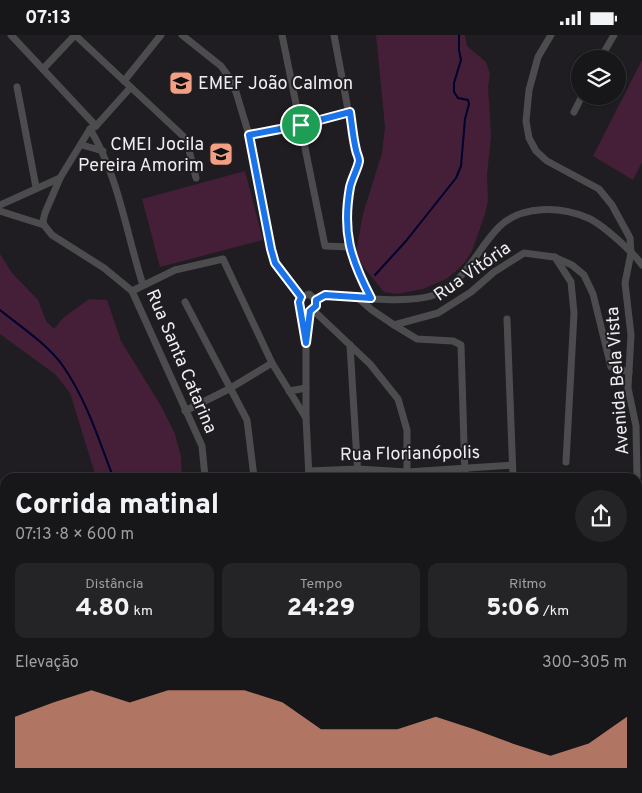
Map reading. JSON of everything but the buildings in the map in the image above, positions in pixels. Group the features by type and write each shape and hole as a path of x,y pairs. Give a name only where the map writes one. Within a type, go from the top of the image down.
{"street":[{"path":"11,35 43,69 93,128 120,201 143,285"},
{"path":"43,69 75,35 124,81 130,89 183,136 188,146 196,178"},
{"path":"124,81 160,35"},
{"path":"182,35 221,66 230,77 249,135 275,263 301,297"},
{"path":"282,35 326,246 349,247"},
{"path":"334,35 356,152 359,158 359,164 351,181 346,210 349,247 371,298"},
{"path":"551,35 538,57 529,90 526,121 529,139 536,151 546,161 599,189 612,205 626,229 630,238 631,253"},
{"path":"605,50 614,35"},
{"path":"18,87 36,187"},
{"path":"130,89 93,128 60,178 43,221 52,235 104,268 132,291"},
{"path":"574,112 578,105"},
{"path":"249,135 301,125 350,112"},
{"path":"82,145 103,151"},
{"path":"0,205 36,187 60,178"},
{"path":"316,300 325,295 358,298 415,299 441,293 462,277 498,227 524,212 542,209 567,212 588,218 614,238 642,265"},
{"path":"0,211 44,225"},
{"path":"614,238 621,235 626,229"},
{"name":"Rua Vitória","path":"394,325 438,313 471,292 494,272 524,253 554,257 572,265 584,275 593,294 610,367 629,372"},
{"name":"Avenida Bela Vista","path":"631,253 625,283 631,335 628,388 639,426 637,473"},
{"path":"554,257 571,281 574,313 566,462"},
{"name":"Rua Santa Catarina","path":"205,473 202,446 132,291 175,270 223,259 272,363"},
{"path":"306,343 299,302 301,297 309,294 316,300 316,306 312,311 306,343 306,418 309,473"},
{"path":"358,298 372,311 417,339 453,341 461,345 465,473"},
{"path":"184,302 247,420 254,473"},
{"path":"299,307 304,311 312,311 350,345 370,364 398,399 406,430 407,473"},
{"path":"507,319 513,473"},
{"path":"350,345 358,473"},
{"path":"185,411 230,389 272,363 306,418"},
{"path":"289,391 306,388"},
{"name":"Rua Florianópolis","path":"422,473 465,467 512,465"},
{"name":"Rua Florianópolis","path":"319,473 358,469 391,473"}],"shaded area":[{"path":"376,35 465,35 467,46 486,62 490,74 488,87 491,136 487,175 488,201 472,251 465,262 446,279 423,289 397,294 384,292 361,264 356,252 363,214 382,153 385,127"},
{"path":"642,60 642,162 633,180 593,156 619,105 626,105 626,91"},
{"path":"245,171 263,240 160,267 142,199"},
{"path":"0,254 12,273 38,300 46,321 54,329 63,318 89,299 107,300 121,341 161,406 175,434 181,457 182,473 95,473 70,393 55,374 0,334"}],"waterway":[{"path":"375,275 406,241 456,178 461,166 465,119 469,104 468,100 458,98 454,92 454,83 461,60 459,35"},
{"path":"0,310 42,343 63,366 79,392 112,473"}],"place":[{"name":"EMEF João Calmon","path":"181,83"},
{"name":"CMEI Jocila Pereira Amorim","path":"221,154"}],"route":[{"path":"350,112 359,164 351,181 346,210 349,247 371,298 325,295 316,300 316,306 310,311 306,343 299,302 301,297 275,263 271,249 249,135 301,125 350,112"}]}
